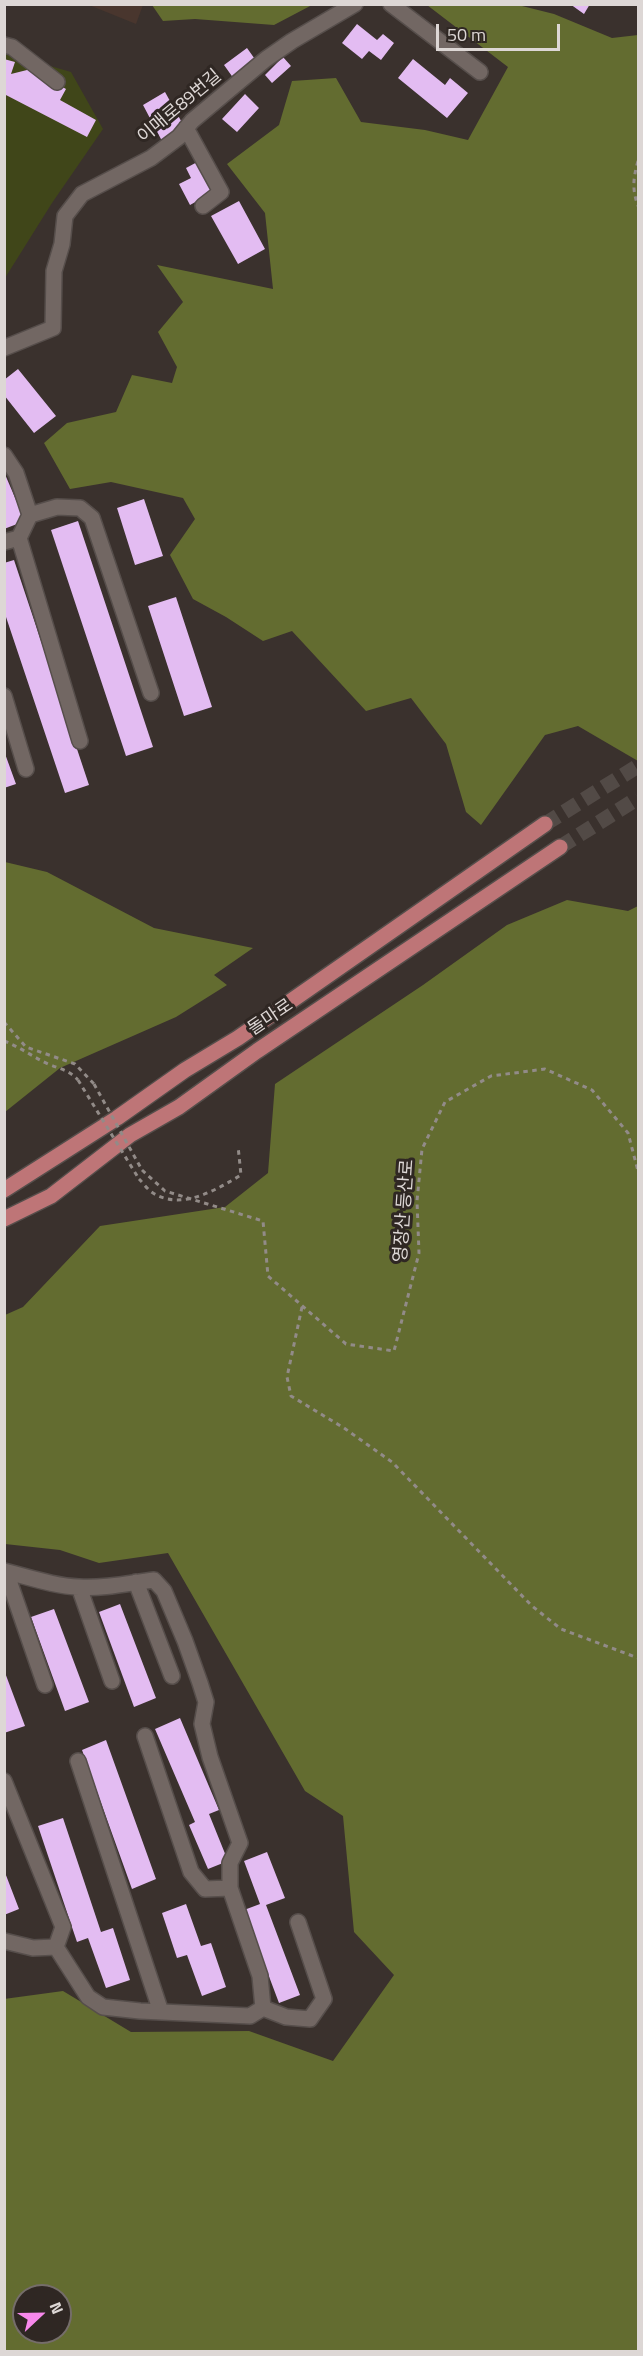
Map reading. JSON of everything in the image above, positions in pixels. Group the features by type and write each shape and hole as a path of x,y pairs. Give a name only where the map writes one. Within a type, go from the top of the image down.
{"main road":[{"name":"돌마로","path":"4,1190 117,1118 185,1070 238,1038 545,824"},
{"name":"돌마로","path":"4,1219 51,1196 130,1135 179,1107 257,1051 560,847"},
{"path":"4,1179 60,1153"},
{"path":"4,1231 51,1196"}],"street":[{"name":"이매로89번길","path":"4,348 53,328 54,271 62,244 65,216 82,194 151,158 179,137 186,128 266,59 355,4"},
{"path":"391,4 480,72"},
{"path":"4,45 12,47 57,82"},
{"path":"186,128 221,192 203,206"},
{"path":"4,455 16,473 30,515"},
{"path":"80,741 12,540 30,515 57,507 80,508 92,519 151,693"},
{"path":"4,696 26,769"},
{"path":"5,1572 50,1584 79,1587 112,1587 154,1580 164,1592 206,1702 202,1724 210,1757 240,1843 230,1863 230,1888 261,1976 263,2008"},
{"path":"5,1572 45,1685"},
{"path":"136,1582 172,1676"},
{"path":"79,1587 112,1681"},
{"path":"145,1736 191,1872 206,1889 230,1888"},
{"path":"78,1761 161,2012"},
{"path":"4,1781 63,1927 56,1947"},
{"path":"263,2008 286,2017 310,2019 324,1999 298,1922"},
{"path":"4,1941 33,1948 56,1947"},
{"path":"56,1947 88,1996 103,2007 250,2016 263,2008"}],"path":[{"path":"639,161 633,181 634,193 639,206"},
{"name":"영장산 등산로","path":"4,1022 26,1047 75,1064 94,1084 142,1170 165,1191 263,1221 268,1276 346,1344 394,1351 420,1253 417,1202 422,1149 445,1102 491,1076 545,1069 592,1090 628,1133 639,1171"},
{"path":"4,1041 22,1048 47,1063 71,1072 139,1179 153,1193 173,1200 191,1199 220,1187 241,1175 238,1146"},
{"path":"302,1307 287,1377 291,1396 344,1428 392,1462 532,1606 561,1629 639,1658"}],"shaded area":[{"path":"89,5 143,5 136,24"}],"green space":[{"path":"152,5 312,5 274,25 195,19 163,21"},
{"path":"427,5 518,5 554,14 612,38 638,35 638,761 578,726 545,735 481,825 466,812 446,744 411,698 366,711 292,631 263,641 193,599 170,555 195,519 183,498 111,482 70,489 44,443 67,423 116,412 132,375 172,383 177,367 158,332 183,302 157,265 273,289 265,213 227,164 279,125 292,81 336,78 361,122 425,130 468,140 508,67"},
{"path":"5,53 71,72 103,129 52,203 5,278"},
{"path":"5,862 47,872 154,928 253,948 214,975 227,985 176,1017 60,1068 5,1112"},
{"path":"567,900 628,911 638,906 638,2351 5,2351 4,1999 63,1991 131,2032 249,2031 333,2061 394,1975 354,1932 343,1816 305,1791 168,1553 99,1563 60,1550 5,1544 5,1315 23,1307 100,1226 225,1207 268,1173 275,1084 423,985 507,925"}],"building":[{"path":"570,4 590,4 584,14"},
{"path":"357,24 377,40 383,34 394,43 381,60 369,51 362,59 342,43"},
{"path":"247,48 257,62 234,79 224,65"},
{"path":"283,57 291,66 272,83 265,75"},
{"path":"4,59 15,62 11,74 31,69 66,89 60,100 96,120 87,137 4,94"},
{"path":"413,59 445,85 450,78 468,93 447,118 398,78"},
{"path":"165,92 185,128 162,141 143,105"},
{"path":"245,94 259,108 237,132 222,119"},
{"path":"201,160 217,190 190,205 179,184 191,178 186,168"},
{"path":"239,201 265,249 238,264 211,216"},
{"path":"18,369 56,416 34,433 4,395 4,380"},
{"path":"4,472 25,521 4,529"},
{"path":"144,499 163,556 135,565 117,508"},
{"path":"78,521 153,747 126,756 51,530"},
{"path":"14,560 89,785 65,793 4,611 4,563"},
{"path":"176,597 212,707 184,716 148,606"},
{"path":"4,751 16,784 4,788"},
{"path":"120,1604 156,1698 134,1707 99,1612"},
{"path":"54,1609 89,1702 65,1711 31,1617"},
{"path":"4,1670 25,1726 4,1733"},
{"path":"180,1718 219,1810 209,1814 228,1861 208,1869 189,1825 195,1822 155,1729"},
{"path":"106,1740 156,1879 132,1889 82,1750"},
{"path":"63,1818 101,1932 113,1928 130,1980 106,1988 88,1938 77,1942 38,1826"},
{"path":"267,1852 285,1898 266,1905 300,1995 279,2003 244,1910 260,1904 244,1861"},
{"path":"4,1870 19,1909 4,1915"},
{"path":"186,1904 201,1946 211,1943 226,1987 202,1996 187,1955 177,1958 162,1913"}],"tunnel":[{"path":"545,824 638,766"},
{"path":"560,847 638,798"}]}
